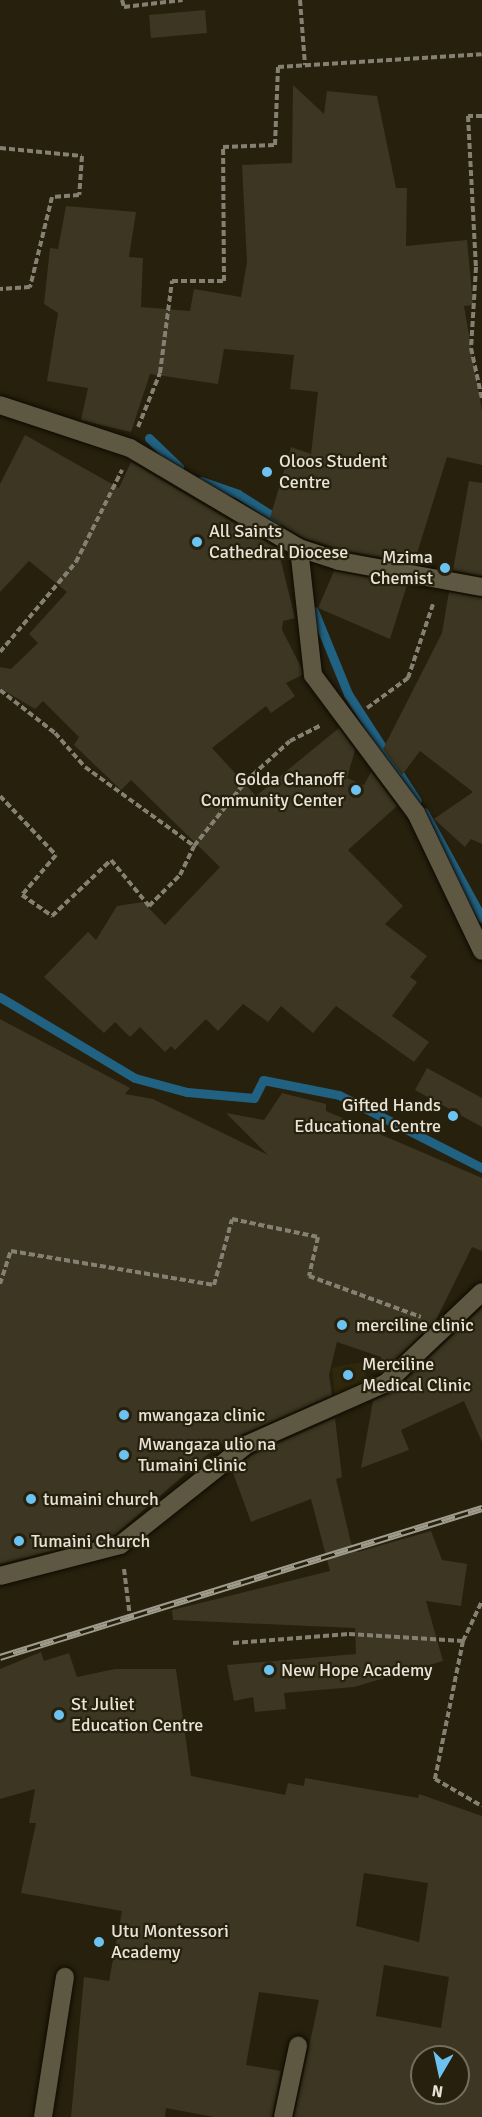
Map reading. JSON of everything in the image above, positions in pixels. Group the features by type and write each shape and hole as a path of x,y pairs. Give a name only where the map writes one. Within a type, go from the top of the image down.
{"street":[{"path":"0,405 130,448 299,548 438,580 482,587"},
{"path":"299,548 313,675 416,813 482,951"},
{"path":"0,1576 120,1545 246,1445 386,1383 482,1292"},
{"path":"43,2117 65,1977"},
{"path":"283,2117 298,2046"}],"path":[{"path":"122,0 124,7 183,0"},
{"path":"300,0 305,65"},
{"path":"0,652 76,562 114,493 160,373 172,280 224,281 223,147 275,145 278,67 482,54"},
{"path":"482,116 468,116 476,267 471,348 482,399"},
{"path":"0,148 82,156 79,195 52,197 30,287 0,289"},
{"path":"0,796 56,855 22,895 52,916 111,860 149,906 180,875 194,846 246,781 290,741 342,715 374,707 408,678 429,630 438,580"},
{"path":"0,690 55,733 86,767 194,846"},
{"path":"0,1284 11,1251 214,1285 232,1219 318,1237 309,1276 446,1326"},
{"path":"120,1545 130,1617"},
{"path":"482,1601 463,1641 435,1779 482,1806"},
{"path":"233,1643 349,1634 463,1641"}],"shaded area":[{"name":"Merciline Medical Clinic","path":"362,1362 369,1386 335,1396 332,1368"}],"building":[{"path":"205,10 207,33 151,38 149,15"},
{"path":"293,85 324,114 327,91 377,96 396,188 407,188 406,246 467,240 473,305 464,306 482,411 482,465 447,457 414,563 342,550 304,538 270,518 291,447 311,454 318,392 290,389 294,355 224,349 218,384 150,374 131,432 81,420 88,388 47,381 58,313 44,304 50,248 58,249 66,206 136,212 129,257 143,258 141,307 190,311 194,289 241,297 247,262 242,165 292,163"},
{"path":"25,435 119,488 131,462 278,549 295,618 283,621 282,630 301,667 302,675 286,683 295,696 271,713 266,706 212,748 256,796 339,728 355,750 347,778 364,785 371,772 397,806 348,850 403,906 385,924 427,956 410,977 417,982 392,1016 429,1042 414,1062 336,1006 313,1033 281,1006 268,1022 243,1004 218,1031 206,1019 175,1050 171,1046 165,1052 140,1027 130,1037 115,1022 104,1033 44,977 88,932 96,940 117,906 143,902 165,925 220,867 131,780 121,790 74,745 79,737 43,701 35,709 0,688 0,667 11,669 38,643 29,634 67,592 29,561 0,592 0,484"},
{"path":"469,481 482,483 482,576 453,570"},
{"path":"334,571 407,585 390,639 318,608"},
{"path":"449,592 482,598 482,844 471,839 465,847 434,819 473,792 420,751 402,775 383,749 442,633"},
{"path":"0,1019 130,1088 125,1094 153,1099 268,1155 226,1113 264,1120 282,1093 326,1104 326,1111 482,1178 482,1251 472,1247 436,1320 380,1374 381,1357 337,1342 329,1375 332,1395 241,1435 224,1448 222,1442 115,1535 0,1564"},
{"path":"427,1068 482,1098 482,1127 415,1090"},
{"path":"482,1308 482,1442 464,1401 401,1430 409,1450 361,1468 373,1401 394,1391"},
{"path":"335,1418 342,1477 336,1479 351,1543 358,1552 431,1531 442,1560 467,1564 461,1606 426,1601 443,1661 354,1687 284,1693 286,1709 255,1712 253,1697 234,1701 227,1665 356,1654 355,1628 173,1620 172,1610 330,1571 311,1499 251,1522 232,1470 252,1455"},
{"path":"41,1652 44,1661 69,1653 77,1677 115,1669 176,1669 191,1776 285,1795 288,1783 304,1786 305,1778 418,1798 419,1794 482,1816 482,2117 294,2117 319,2000 259,1992 246,2065 281,2071 272,2117 214,2117 166,2108 165,2117 71,2117 84,1977 109,1981 122,1911 21,1893 36,1823 29,1823 35,1789 0,1799 0,1669","holes":["364,1873 428,1883 419,1942 356,1926","384,1965 449,1977 441,2028 376,2016"]}],"waterway":[{"path":"149,438 179,467"},
{"path":"201,481 238,494 279,520"},
{"path":"314,611 348,694 417,801"},
{"path":"424,812 482,918"},
{"path":"0,997 135,1078 187,1092 254,1098 263,1080 339,1095 482,1168"}],"railway":[{"path":"0,1657 482,1508"}],"place":[{"name":"Oloos Student Centre","path":"267,472"},
{"name":"All Saints Cathedral Diocese","path":"197,542"},
{"name":"Mzima Chemist","path":"445,568"},
{"name":"Golda Chanoff Community Center","path":"356,790"},
{"name":"Gifted Hands Educational Centre","path":"453,1116"},
{"name":"merciline clinic","path":"342,1325"},
{"name":"Merciline Medical Clinic","path":"348,1375"},
{"name":"mwangaza clinic","path":"124,1415"},
{"name":"Mwangaza ulio na Tumaini Clinic","path":"124,1455"},
{"name":"tumaini church","path":"31,1499"},
{"name":"Tumaini Church","path":"19,1541"},
{"name":"New Hope Academy","path":"269,1670"},
{"name":"St Juliet Education Centre","path":"59,1715"},
{"name":"Utu Montessori Academy","path":"99,1942"}]}
